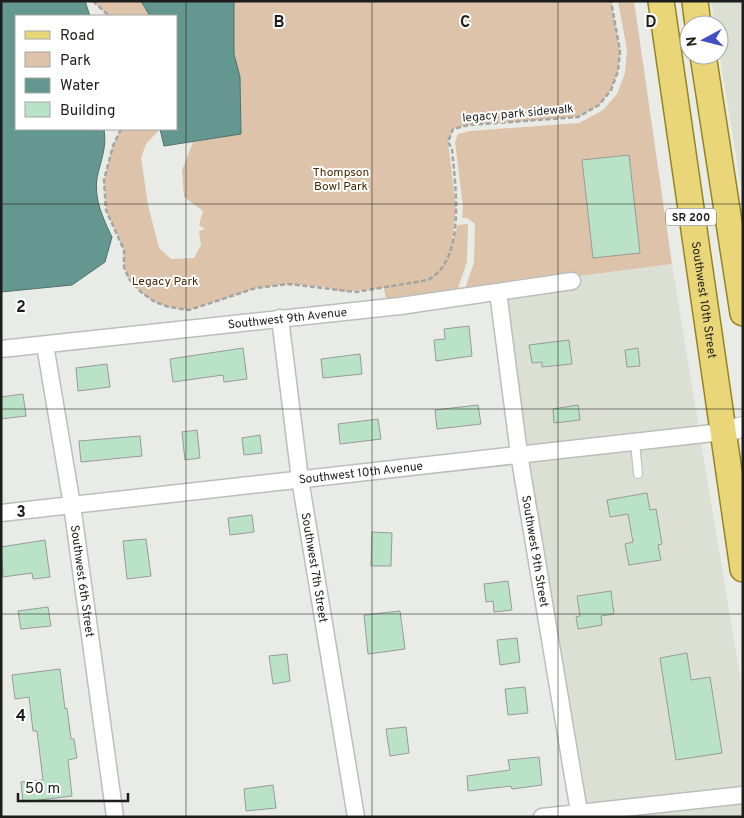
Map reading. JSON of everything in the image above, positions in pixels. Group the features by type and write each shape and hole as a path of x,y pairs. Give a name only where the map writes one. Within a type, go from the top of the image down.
{"main road":[{"name":"Southwest 10th Street","path":"661,1 732,430 743,569"},
{"path":"695,1 697,15"},
{"name":"SR 200","path":"705,65 743,313"}],"street":[{"name":"Southwest 9th Avenue","path":"1,349 400,306 572,281"},
{"name":"Southwest 9th Street","path":"498,292 519,454 579,812"},
{"name":"Southwest 7th Street","path":"280,318 300,480 356,817"},
{"name":"Southwest 6th Street","path":"45,344 72,505 115,817"},
{"name":"Southwest 10th Avenue","path":"1,513 732,430"},
{"path":"548,816 743,795"}],"lane":[{"path":"635,442 638,474"}],"path":[{"path":"93,1 108,15"},
{"name":"legacy park sidewalk","path":"121,130 113,146 104,180 106,210 124,250 124,267 129,279 141,292 155,302 169,307 189,310 256,288 288,284 356,292 428,280 438,275 452,248 456,208 452,149 448,142 453,129 468,124 578,117 599,105 612,90 618,71 620,51 611,1"}],"shaded area":[{"path":"711,1 743,1 743,197 721,65 729,65 729,15 713,15"},
{"path":"672,264 699,428 527,446 507,298 581,287 579,276"},
{"path":"701,442 743,693 743,788 587,804 529,461"},
{"path":"743,803 743,817 609,817"}],"green space":[{"path":"93,1 141,1 149,15 108,15"},
{"name":"Thompson Bowl Park","path":"234,1 611,1 620,51 618,71 611,90 599,105 578,117 469,125 453,129 448,142 456,208 452,243 458,225 468,224 467,262 457,291 386,301 384,288 341,292 326,287 288,284 256,288 189,310 169,307 155,302 141,292 129,279 124,267 124,250 106,210 104,180 113,146 121,130 159,130 146,144 141,158 148,205 159,248 171,259 194,258 201,245 199,231 205,229 199,225 203,211 184,197 182,170 193,142 241,134 240,77 234,54"},
{"path":"618,1 634,1 672,264 579,276 578,273 465,289 474,262 475,224 467,218 462,218 463,207 455,142 458,134 470,131 579,123 603,110 617,94 625,73 627,50"}],"water":[{"path":"1,1 85,1 90,15 15,15 15,130 104,130 104,148 96,186 98,201 112,237 105,262 72,285 1,292"},
{"path":"141,1 234,1 234,54 240,77 241,134 164,146 160,130 178,130 178,15 149,15"}],"building":[{"path":"629,155 640,253 593,258 582,160"},
{"path":"469,326 472,356 436,361 434,340 445,339 444,329"},
{"path":"569,340 572,364 542,367 542,362 532,363 529,345"},
{"path":"243,348 247,379 224,382 223,375 173,382 170,359"},
{"path":"638,348 640,366 627,367 625,350"},
{"path":"360,354 362,374 323,378 321,359"},
{"path":"107,364 110,387 78,391 76,368"},
{"path":"23,394 26,416 1,419 1,397"},
{"path":"478,405 481,424 437,429 435,410"},
{"path":"578,405 580,420 554,423 553,409"},
{"path":"378,419 381,439 340,444 338,424"},
{"path":"197,430 200,458 185,460 182,432"},
{"path":"260,435 262,453 244,455 242,438"},
{"path":"140,436 142,456 81,462 79,441"},
{"path":"647,493 650,510 656,509 662,544 658,545 661,560 629,565 625,544 633,542 628,514 610,517 607,500"},
{"path":"252,515 254,532 230,535 228,518"},
{"path":"372,532 392,533 391,566 371,566"},
{"path":"146,539 151,576 127,579 123,541"},
{"path":"45,540 50,577 33,579 32,573 3,577 1,547"},
{"path":"508,581 512,610 494,612 493,601 486,602 484,584"},
{"path":"611,591 614,614 601,616 602,625 578,629 576,617 580,616 577,596"},
{"path":"48,607 51,626 21,629 18,611"},
{"path":"400,611 405,649 368,654 364,615"},
{"path":"517,638 520,662 500,665 497,640"},
{"path":"687,653 691,680 710,677 722,753 676,760 660,658"},
{"path":"287,654 290,681 273,684 269,656"},
{"path":"60,669 65,709 67,708 71,739 74,739 77,758 68,760 72,796 23,802 21,782 43,780 37,731 33,731 29,697 15,699 12,675"},
{"path":"525,687 528,713 508,715 505,689"},
{"path":"406,727 409,753 390,756 386,729"},
{"path":"539,757 542,785 512,789 511,786 468,791 467,776 510,770 508,760"},
{"path":"273,785 276,808 246,811 244,789"}],"park label":[{"name":"Legacy Park","path":"165,281"}]}
